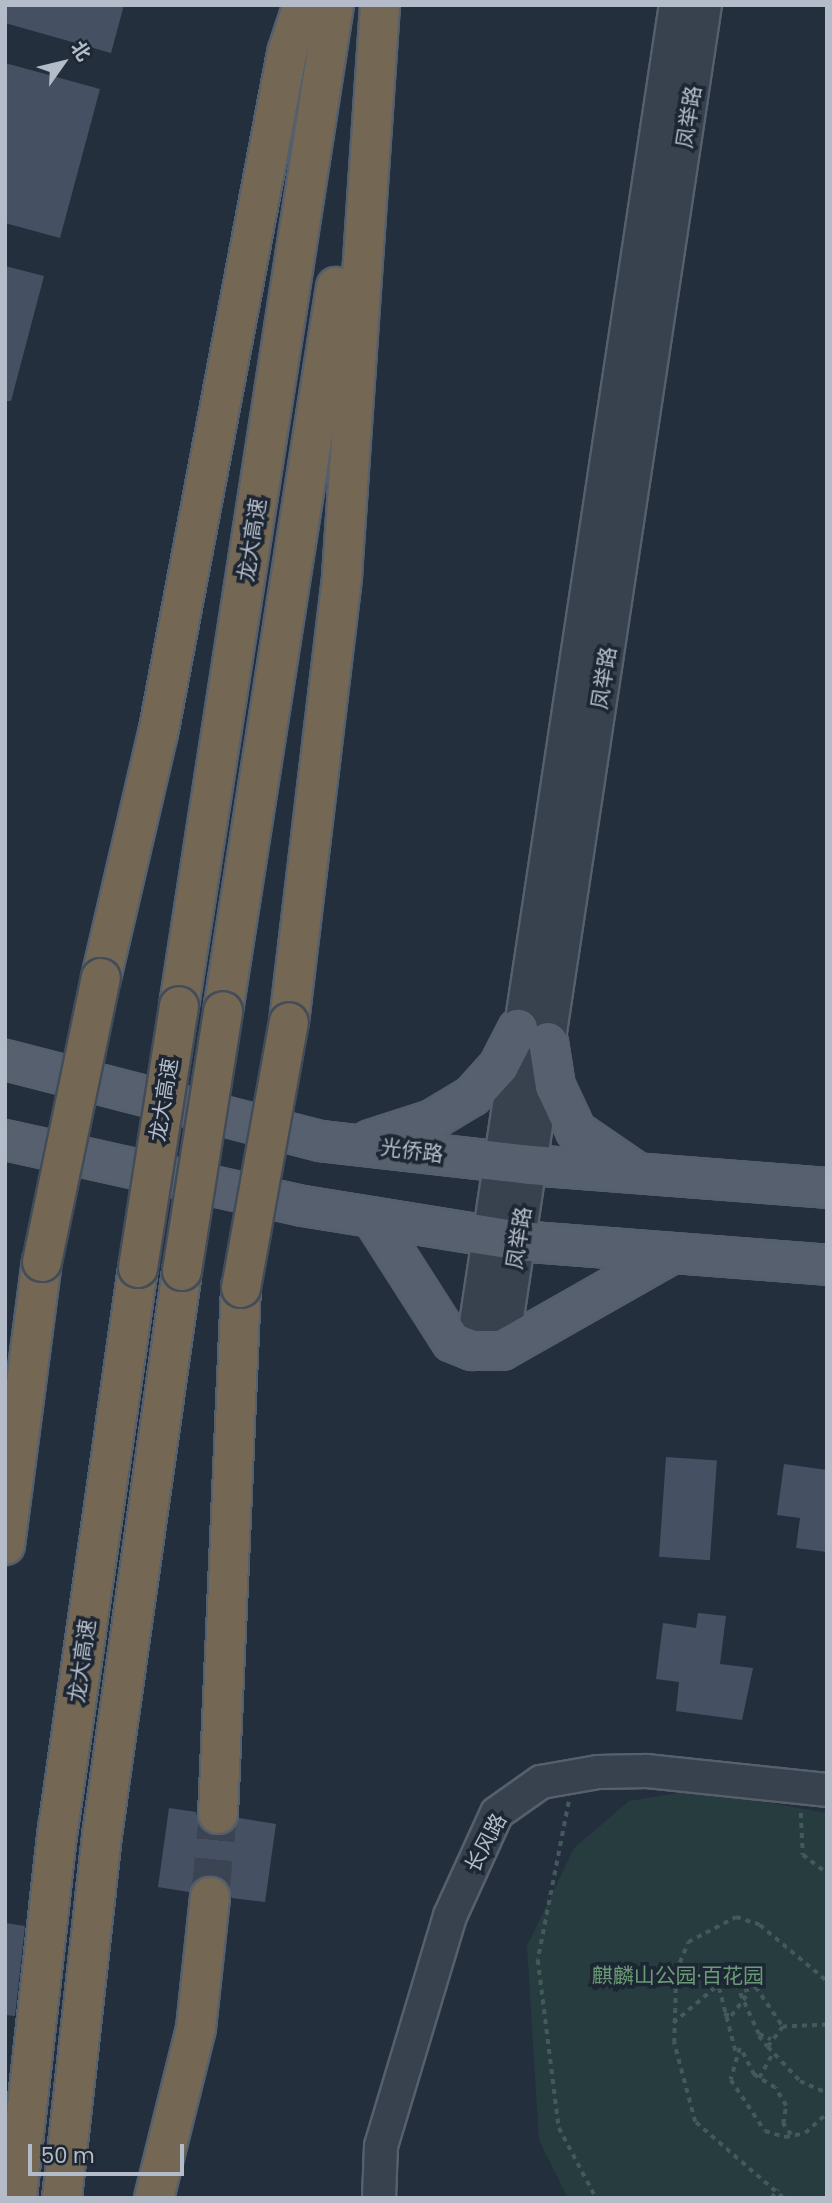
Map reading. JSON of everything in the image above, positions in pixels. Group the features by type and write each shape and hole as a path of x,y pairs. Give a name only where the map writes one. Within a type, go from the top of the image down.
{"highway":[{"path":"5,1545 41,1262 101,978 158,734 287,53 303,5"},
{"name":"龙大高速","path":"17,2198 56,1842 138,1268 334,5"},
{"path":"218,1814 241,1288 289,1022 342,576 379,5"},
{"name":"龙大高速","path":"62,2198 102,1835 182,1271 379,5"},
{"path":"154,2198 196,2028 210,1897"}],"main road":[{"path":"338,1143 383,1138 454,1108 487,1082 533,1036 576,1131 606,1156 652,1177"},
{"name":"光侨路","path":"5,1060 338,1143 652,1177 827,1188"},
{"path":"5,1140 372,1217 503,1238 670,1255 827,1265"},
{"path":"372,1217 452,1342 487,1350 670,1255"}],"street":[{"name":"凤举路","path":"487,1350 676,5"},
{"name":"凤举路","path":"533,1036 705,5"},
{"name":"长风路","path":"379,2198 381,2146 450,1916 497,1813 541,1782 574,1776 647,1770 813,1790"}],"path":[{"path":"574,1776 538,1960 559,2128 596,2198"},
{"path":"813,1790 803,1854 827,1873"},
{"path":"783,2198 778,2190 695,2122 681,2089 673,2023 677,1972 688,1942 736,1917 760,1925 827,1981"},
{"path":"673,2023 718,1985 728,1966 745,1993 759,2034 772,2055 826,2094"},
{"path":"718,1985 735,2052 732,2080 754,2119 765,2131 791,2135 822,2123 827,2113"},
{"path":"727,2027 745,1993 756,1987 783,2027"},
{"path":"738,2009 751,2012"},
{"path":"724,2014 731,2015"},
{"path":"768,2047 771,2039 783,2027 820,2023 827,2027"},
{"path":"759,2034 771,2039"},
{"path":"735,2052 740,2048 759,2078 786,2106 783,2124 791,2135"},
{"path":"759,2078 772,2055"},
{"path":"771,2198 778,2190"}],"green space":[{"name":"麒麟山公园·百花园","path":"696,1790 827,1813 827,2198 568,2198 539,2140 527,1946 574,1848 629,1801"}],"building":[{"path":"5,5 124,5 111,53 5,23"},
{"path":"5,63 100,89 60,238 5,223"},
{"path":"5,266 44,276 11,401 5,401"},
{"path":"666,1457 717,1461 710,1560 659,1557"},
{"path":"784,1464 827,1470 827,1552 796,1548 800,1518 777,1515"},
{"path":"698,1613 726,1616 720,1664 753,1668 742,1720 676,1711 679,1682 656,1679 663,1623 696,1628"},
{"path":"169,1808 196,1812 199,1825 216,1836 229,1833 239,1818 276,1824 265,1902 232,1898 223,1880 213,1875 201,1877 189,1892 158,1887"},
{"path":"5,1923 25,1926 15,2016 5,2015"}],"tunnel":[{"path":"210,1897 218,1814"}]}
